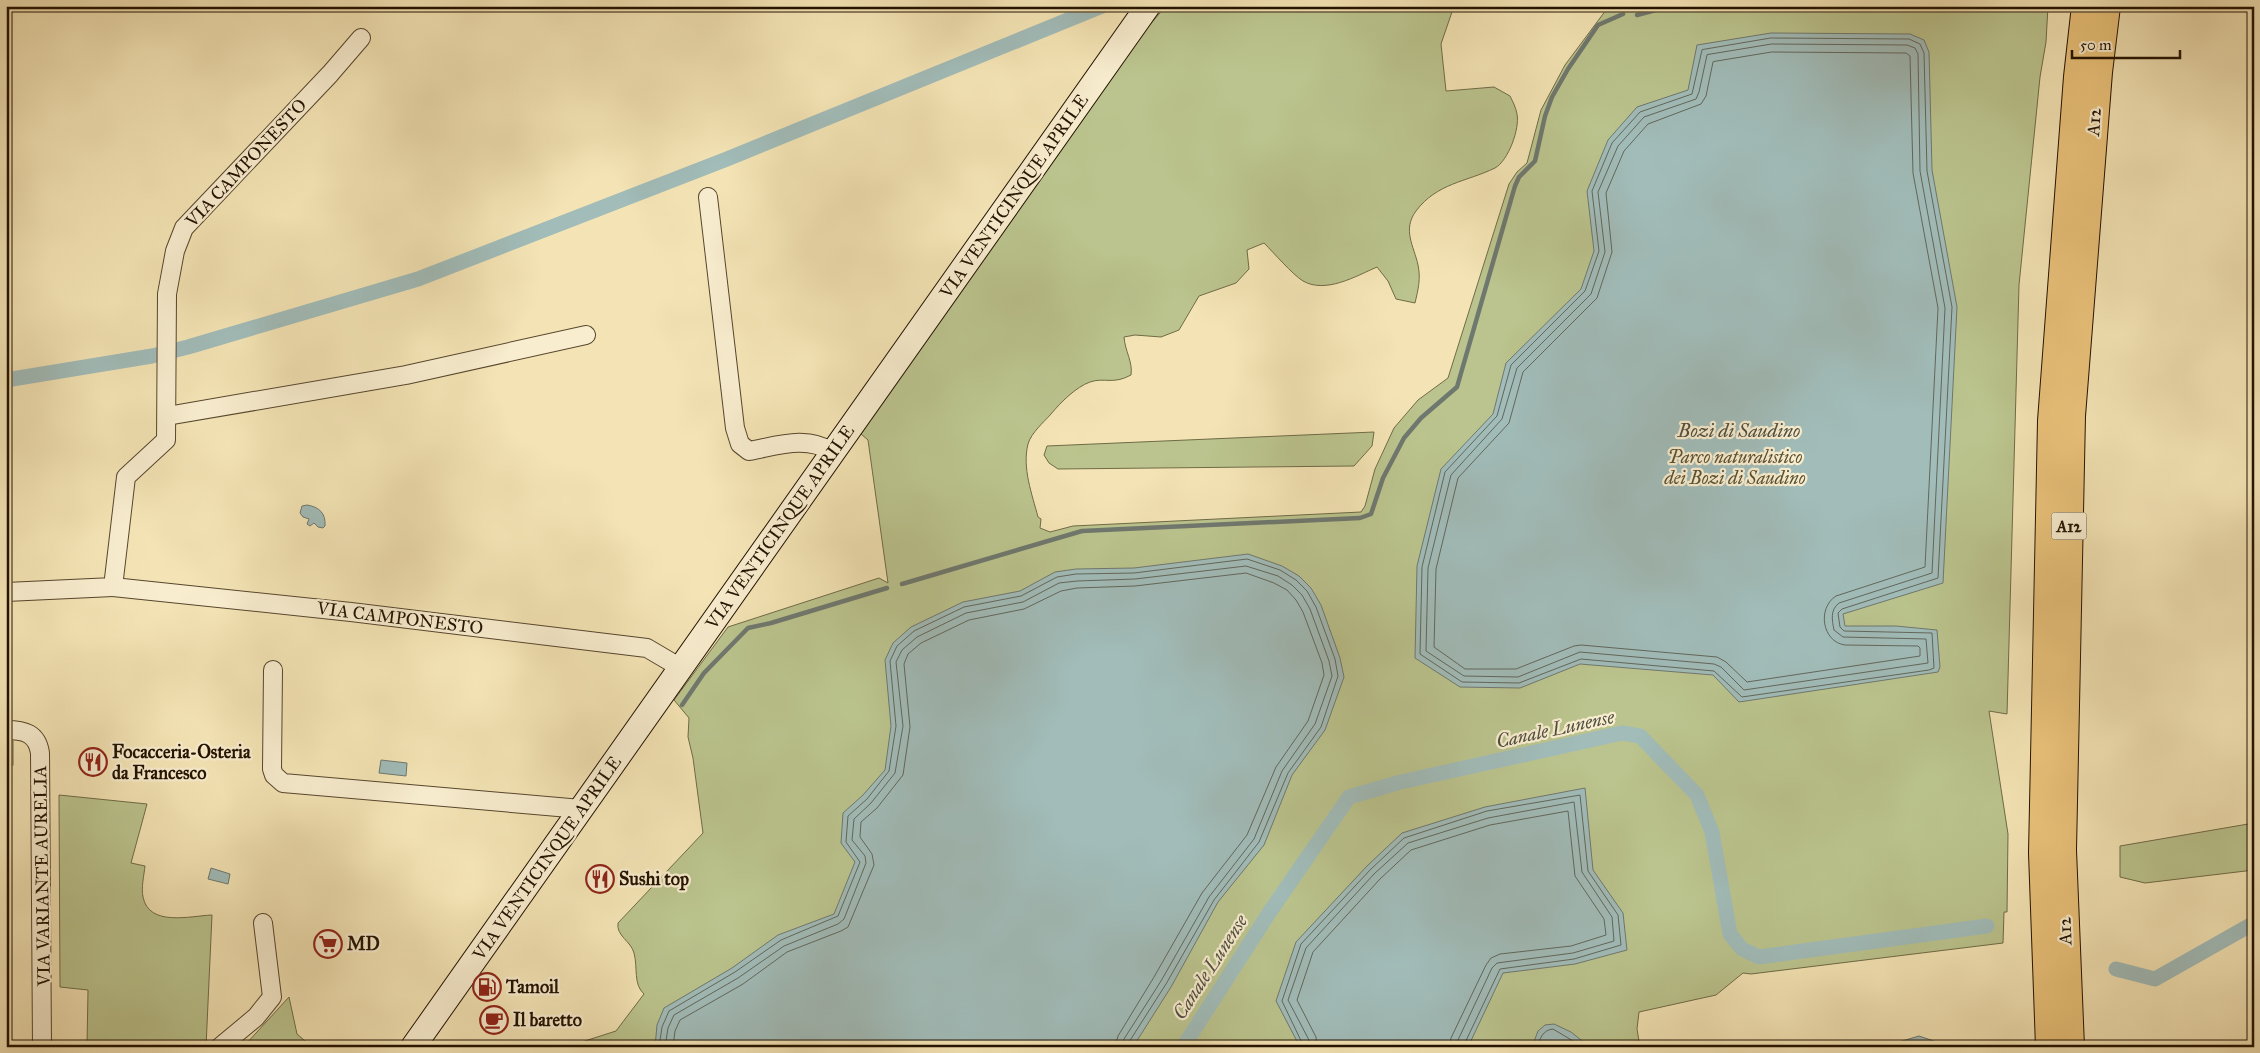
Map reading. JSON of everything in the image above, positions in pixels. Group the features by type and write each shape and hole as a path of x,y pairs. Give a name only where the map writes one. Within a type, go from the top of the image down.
{"highway":[{"name":"A12","path":"2050,1047 2042,853 2052,421 2078,77 2086,6"},
{"name":"A12","path":"2070,1047 2062,850 2072,416 2098,72 2106,6"}],"main road":[{"name":"VIA VENTICINQUE APRILE","path":"412,1047 1148,6"}],"street":[{"name":"VIA CAMPONESTO","path":"113,587 126,477 166,440 165,345 167,294 175,251 184,228 330,74 361,38"},
{"path":"708,196 734,419 740,444 749,451 798,442 822,445 832,452"},
{"path":"167,416 406,376 586,335"},
{"name":"VIA CAMPONESTO","path":"6,592 113,587 351,612 647,648 681,668"},
{"path":"273,670 272,769 274,775 283,783 581,810"},
{"name":"VIA VARIANTE AURELIA","path":"6,730 22,730 30,733 39,745 40,752 42,1047"},
{"path":"220,1047 256,1017 272,997 263,923"}],"green space":[{"name":"Parco naturalistico dei Bozi di Saudino","path":"1166,6 1454,6 1441,44 1446,91 1494,87 1510,96 1517,112 1517,128 1512,144 1500,164 1484,173 1452,184 1433,194 1416,211 1409,231 1419,275 1415,303 1396,299 1388,281 1377,267 1331,285 1321,286 1303,281 1288,269 1264,243 1247,250 1249,269 1236,283 1199,296 1179,330 1161,337 1135,335 1124,337 1131,366 1131,375 1119,380 1090,382 1079,387 1038,428 1028,444 1026,462 1028,481 1038,517 1041,519 1040,528 1050,532 1073,526 1361,512 1365,506 1375,469 1394,428 1418,400 1448,378 1509,184 1517,172 1527,163 1541,110 1565,65 1609,6 2048,6 2046,42 2040,77 2019,285 2007,714 1989,711 2008,834 2007,912 2004,912 2003,943 1751,974 1743,973 1716,995 1639,1012 1637,1029 1640,1047 566,1047 616,1031 644,994 637,981 634,953 621,935 618,923 703,833 693,758 688,737 689,718 674,700 728,627 879,578 888,583 868,440 861,434 970,276 1146,29"},
{"path":"1374,432 1372,446 1354,466 1058,469 1049,463 1044,455 1047,446"},
{"path":"6,741 13,741 13,765 6,765"},
{"path":"59,795 147,804 131,863 145,866 142,893 147,906 153,913 172,918 212,915 206,1047 87,1047 88,990 60,987"},
{"path":"2254,823 2254,870 2145,883 2120,877 2120,846"},
{"path":"289,997 297,1034 312,1047 237,1047 246,1044"}],"water":[{"name":"Bozi di Saudino","path":"1771,33 1910,34 1924,40 1929,52 1932,170 1957,307 1943,583 1843,614 1845,626 1896,626 1937,630 1940,667 1938,672 1739,702 1713,675 1580,664 1520,688 1460,687 1415,658 1417,566 1441,469 1493,414 1506,363 1581,289 1594,251 1587,191 1608,140 1637,107 1688,90 1697,45"},
{"path":"307,505 321,511 325,521 323,528 318,527 314,523 310,526 307,524 309,519 303,517 300,513 302,506"},
{"path":"1248,554 1282,566 1299,576 1311,588 1321,605 1340,658 1344,677 1325,730 1292,775 1264,845 1218,902 1171,987 1133,1047 655,1047 657,1025 664,1008 732,968 778,935 834,914 855,862 841,843 843,813 863,795 885,770 891,726 885,660 893,643 911,627 963,602 1020,591 1055,572 1076,569 1134,568"},
{"path":"381,760 407,763 406,776 379,773"},
{"path":"1585,788 1593,870 1623,913 1627,950 1575,964 1503,973 1468,1047 1300,1047 1276,1001 1296,942 1367,866 1402,833 1485,807"},
{"path":"211,868 230,874 228,884 208,879"},
{"path":"1554,1024 1571,1032 1590,1047 1532,1047 1538,1031 1545,1025"},
{"path":"1919,1036 1937,1042 1942,1047 1892,1047 1892,1044"}],"waterway":[{"path":"6,380 152,356 418,279 727,159 1102,6"},
{"path":"1637,15 1671,6"},
{"path":"902,584 1082,531 1360,518 1371,514 1383,478 1404,438 1421,418 1457,387 1515,186 1519,177 1535,161 1545,116 1552,97 1568,69 1598,25 1623,14"},
{"path":"682,705 704,673 748,628 771,623 887,588"},
{"name":"Canale Lunense","path":"1183,1047 1269,913 1349,797 1401,782 1622,733 1640,736 1697,795 1712,832 1730,934 1742,949 1759,957 1987,926"},
{"name":"Canale Lunense","path":"2116,969 2155,979 2254,923"}],"place":[{"name":"Focacceria-Osteria da Francesco","path":"93,762"},
{"name":"Sushi top","path":"600,879"},
{"name":"MD","path":"328,944"},
{"name":"Tamoil","path":"487,987"},
{"name":"Il baretto","path":"494,1020"}]}
